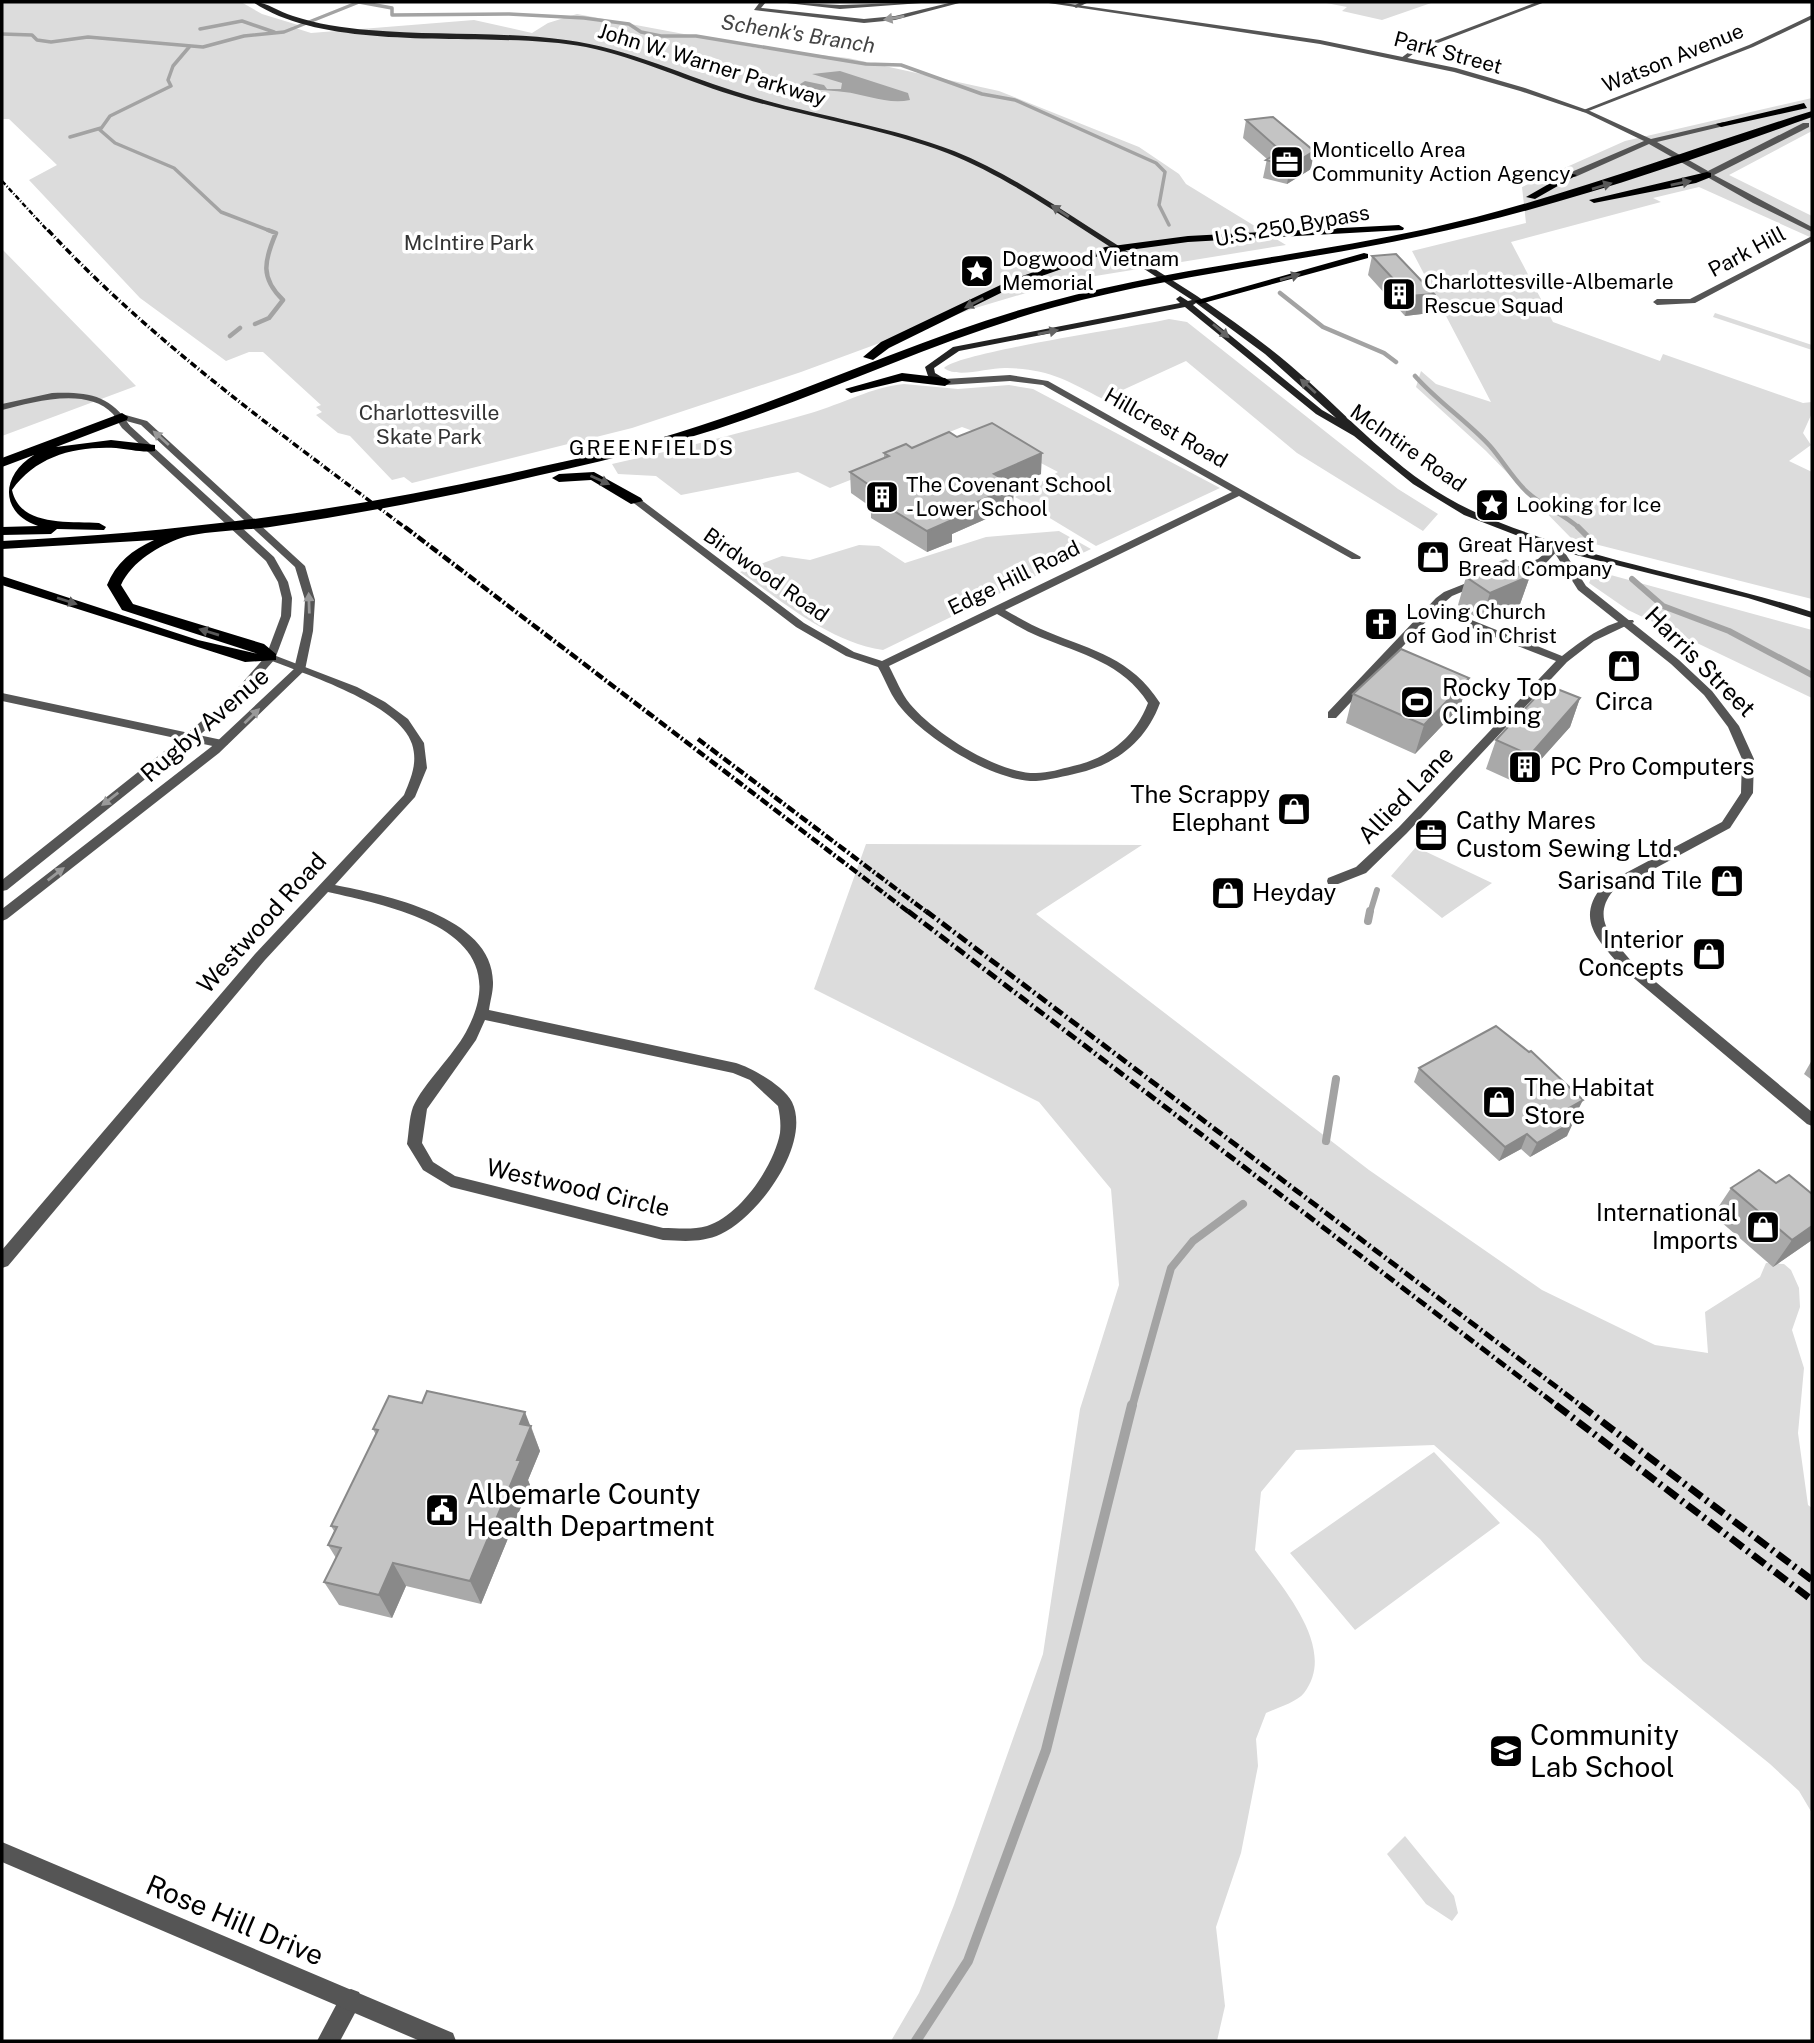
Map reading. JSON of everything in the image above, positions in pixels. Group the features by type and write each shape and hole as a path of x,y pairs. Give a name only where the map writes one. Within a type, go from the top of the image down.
{"highway":[{"path":"1721,124 1812,104"},
{"path":"869,357 885,345 1015,282 1105,250 1188,239 1406,228 1531,197 1812,104"},
{"path":"1493,217 1634,176 1812,114"},
{"path":"1531,197 1572,175"},
{"path":"2,545 302,517 417,493 685,422 1023,302 1101,282 1190,270 1465,223 1651,189 1696,180 1707,175"},
{"path":"1200,301 1410,243 1465,223"},
{"name":"U.S. 250 Bypass","path":"1190,270 1406,228"},
{"path":"691,434 979,327 1190,270"},
{"path":"460,490 691,434 761,421 956,349"},
{"path":"836,393 897,378 945,382"},
{"path":"99,527 30,520 9,508 5,500 9,483 29,464 124,422"},
{"path":"2,463 124,422"},
{"path":"56,452 108,443 150,448"},
{"path":"2,531 196,525 302,506 587,475 599,478 636,501"},
{"path":"196,525 127,563 114,585 121,599 127,607 259,646 271,657"},
{"path":"2,580 250,659 271,657"}],"main road":[{"name":"John W. Warner Parkway","path":"256,2 300,20 322,25 388,32 521,37 590,46 768,103 949,151 1012,180 1200,301 1266,348 1357,434"},
{"name":"John W. Warner Parkway","path":"909,139 987,176 1105,250"},
{"name":"McIntire Road","path":"1105,250 1188,304 1319,412 1357,434 1444,500 1502,527 1556,547 1812,615"},
{"path":"945,382 931,374 929,367 956,349 1200,301"}],"street":[{"path":"763,2 756,7 758,10 864,21 895,18 960,2"},
{"path":"781,2 840,7 932,2"},
{"name":"Park Street","path":"1045,2 1312,40 1404,58 1584,111 1648,141 1760,205 1812,230"},
{"path":"1076,6 1086,2"},
{"path":"1404,58 1415,50 1542,2"},
{"name":"Watson Avenue","path":"1584,111 1751,46 1812,17"},
{"path":"1707,175 1809,123"},
{"path":"1572,175 1619,151 1648,141 1721,124"},
{"name":"Park Hill","path":"1657,302 1692,301 1812,238"},
{"name":"Hillcrest Road","path":"945,382 1010,378 1045,383 1356,557"},
{"path":"2,407 32,398 75,397 103,402 124,422"},
{"name":"Rugby Avenue","path":"2,887 232,701 271,657 286,616 283,582 274,564 124,422"},
{"name":"Rugby Avenue","path":"2,916 222,744 299,670 308,631 310,600 300,566 144,423 124,422"},
{"name":"Edge Hill Road","path":"883,664 1239,492"},
{"name":"Birdwood Road","path":"636,501 800,625 850,653 883,664"},
{"path":"1332,715 1448,594 1542,561 1556,547"},
{"name":"Harris Street","path":"1556,547 1577,583 1629,622 1730,718 1744,739 1752,767 1747,797 1737,814 1726,825 1608,888 1597,906 1598,925 1628,966 1812,1120"},
{"path":"883,664 905,706 921,720 990,767 1009,774 1035,777 1092,766 1121,751 1150,714 1154,703 1144,685 1093,651 1044,634 996,609"},
{"path":"1434,609 1563,660"},
{"name":"Allied Lane","path":"1333,881 1361,870 1403,830 1563,660 1590,639 1629,622"},
{"name":"Westwood Road","path":"2,1261 323,887 409,797 418,783 423,757 414,734 378,701 271,657"},
{"path":"2,697 222,744"},
{"name":"Westwood Circle","path":"323,887 376,899 447,923 469,939 480,955 489,992 471,1036 420,1108 414,1144 428,1166 451,1181 663,1234 695,1235 716,1230 737,1216 754,1200 770,1175 787,1136 785,1103 755,1076 736,1068 481,1014"},
{"name":"Rose Hill Drive","path":"2,1852 446,2041"},
{"path":"328,2041 351,2000"}],"green space":[{"name":"McIntire Park","path":"2,2 241,2 262,14 298,25 292,27 311,33 474,20 532,33 548,23 577,14 764,49 848,58 999,91 1139,147 1179,174 1186,184 1286,245 1083,278 1036,290 972,309 801,372 632,428 412,483 404,477 392,480 350,436 338,433 316,415 322,412 316,407 321,405 263,352 249,352 226,361 140,298 29,180 57,165 9,119 2,119"},
{"path":"1321,2 1434,2 1382,20 1342,11 1347,7"},
{"path":"1812,98 1812,131 1729,175 1812,216 1812,238 1699,187 1653,198 1661,202 1511,242 1553,322 1660,361 1663,354 1803,403 1812,402 1812,413 1803,433 1811,445 1789,461 1812,472 1812,599 1571,538 1486,451 1416,387 1421,371 1436,384 1491,402 1412,251 1526,223 1522,187 1625,141"},
{"path":"2,249 136,386 2,436"},
{"path":"1715,313 1812,345 1812,350 1713,317"},
{"path":"1169,319 1187,322 1398,489 1438,514 1423,531 1297,453 1186,361 1103,399 1046,373 1000,368 957,372 944,368 981,355 1013,348"},
{"path":"904,384 958,389 1009,385 1033,389 1220,488 1096,546 1015,497 1058,472 995,439 962,427 937,437 944,443 830,488 798,472 681,495 656,476 618,474 612,464 761,427 880,389"},
{"path":"1059,531 1091,549 883,650 825,630 740,572 782,556 810,560 859,545 879,546 905,563 986,537"},
{"path":"1607,574 1812,630 1812,698 1628,610 1589,583 1592,576"},
{"path":"866,844 1142,845 1036,914 1369,1170 1542,1290 1655,1345 1708,1353 1705,1312 1760,1277 1766,1263 1784,1264 1791,1270 1799,1288 1800,1307 1792,1330 1804,1368 1798,1433 1808,1505 1812,1508 1812,1813 1799,1791 1770,1764 1643,1661 1540,1539 1434,1445 1296,1450 1261,1492 1255,1550 1302,1618 1315,1657 1313,1675 1301,1696 1266,1713 1256,1739 1258,1766 1241,1853 1216,1927 1225,2006 1217,2041 891,2041 919,1993 954,1905 1043,1654 1080,1409 1119,1285 1111,1189 1039,1102 814,989"},
{"path":"1416,847 1492,883 1442,918 1391,876"},
{"path":"1434,1452 1500,1523 1355,1630 1290,1553"},
{"path":"1405,1836 1454,1896 1458,1913 1452,1921 1426,1904 1387,1854"}],"shaded area":[{"path":"840,71 908,93 910,100 885,100 797,86 805,81 824,85 827,89 841,89 842,83 812,74"}],"building":[{"path":"1273,117 1314,151 1290,166 1266,160 1281,151 1246,120"},
{"path":"1396,254 1434,294 1409,296 1372,256"},
{"path":"992,423 1042,453 994,474 1014,486 945,516 952,520 927,531 871,497 881,493 850,472 889,456 884,453 906,444 912,448 949,432 957,437"},
{"path":"1506,560 1530,576 1490,593 1466,577"},
{"path":"1401,649 1469,678 1424,725 1353,694"},
{"path":"1547,685 1580,698 1530,755 1496,740"},
{"name":"The Habitat Store","path":"1496,1026 1531,1051 1583,1100 1562,1112 1574,1121 1537,1143 1527,1134 1505,1147 1419,1068"},
{"path":"1759,1170 1776,1183 1789,1175 1812,1194 1812,1226 1792,1240 1731,1188"},
{"name":"Albemarle County Health Department","path":"427,1391 525,1412 520,1424 531,1426 517,1460 521,1460 470,1581 393,1563 379,1595 324,1582 341,1548 328,1545 337,1527 331,1526 378,1430 373,1429 389,1396 422,1403"}],"waterway":[{"name":"Schenk's Branch","path":"2,34 32,35 37,40 51,42 88,37 203,47 244,36 284,32 359,2 392,8 392,15 509,14 584,18 629,24 641,32 661,36 696,36 866,64 901,65 982,94 1015,100 1156,163 1165,172 1159,205 1169,225"},
{"path":"200,29 242,21 274,32"},
{"path":"190,46 173,66 168,80 171,86 110,116 100,130 115,143 174,168 221,212 273,232"},
{"path":"70,137 101,128"},
{"path":"255,324 269,318 283,300 271,284 266,269 276,233 268,230"},
{"name":"Schenk's Branch","path":"1280,293 1323,327 1384,353 1396,362"},
{"path":"230,336 240,328"},
{"name":"Schenk's Branch","path":"1415,376 1490,446 1527,492 1580,529"},
{"name":"Schenk's Branch","path":"1580,529 1593,542"},
{"name":"Schenk's Branch","path":"1632,579 1663,606 1729,631 1812,675"},
{"path":"1370,913 1377,890"},
{"path":"1368,921 1370,911"},
{"path":"1326,1141 1336,1079"},
{"path":"1132,1407 1171,1268 1193,1241 1243,1204"},
{"path":"916,2041 968,1961 1046,1750 1132,1405"}],"railway":[{"path":"2,181 49,232"},
{"path":"48,230 131,312 175,350 407,529"},
{"path":"405,527 910,913"},
{"path":"698,739 928,913"},
{"path":"908,911 1559,1407"},
{"path":"926,911 1583,1407"},
{"path":"1556,1405 1812,1600"},
{"path":"1580,1405 1812,1580"}],"place":[{"name":"Monticello Area Community Action Agency","path":"1287,162"},
{"name":"Dogwood Vietnam Memorial","path":"977,271"},
{"name":"Charlottesville-Albemarle Rescue Squad","path":"1399,294"},
{"name":"The Covenant School - Lower School","path":"882,497"},
{"name":"Looking for Ice","path":"1492,505"},
{"name":"Great Harvest Bread Company","path":"1433,557"},
{"name":"Loving Church of God in Christ","path":"1381,624"},
{"name":"Circa","path":"1624,666"},
{"name":"Rocky Top Climbing","path":"1417,702"},
{"name":"PC Pro Computers","path":"1525,767"},
{"name":"The Scrappy Elephant","path":"1294,809"},
{"name":"Cathy Mares Custom Sewing Ltd.","path":"1431,835"},
{"name":"Sarisand Tile","path":"1727,881"},
{"name":"Heyday","path":"1228,893"},
{"name":"Interior Concepts","path":"1709,954"},
{"name":"The Habitat Store","path":"1499,1102"},
{"name":"International Imports","path":"1763,1227"},
{"name":"Albemarle County Health Department","path":"442,1510"},
{"name":"Community Lab School","path":"1506,1751"}],"district":[{"name":"GREENFIELDS","path":"652,448"}],"park label":[{"name":"Charlottesville Skate Park","path":"429,425"}]}
